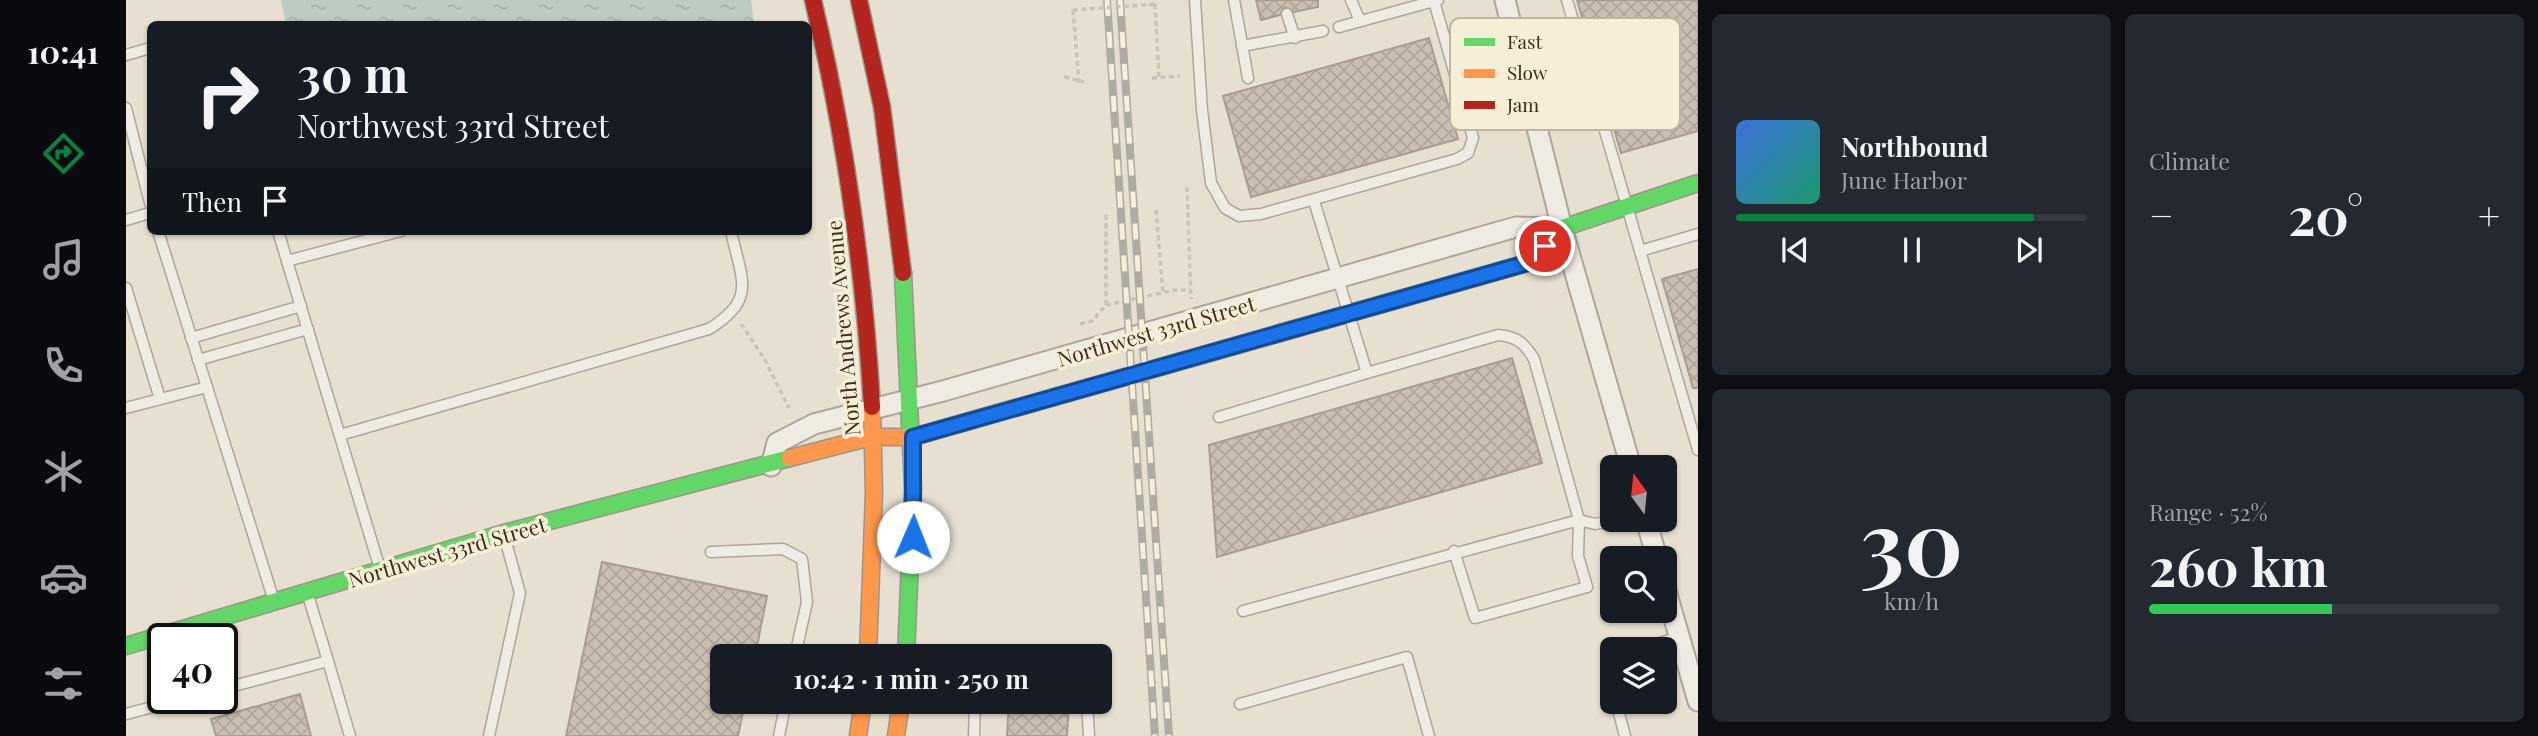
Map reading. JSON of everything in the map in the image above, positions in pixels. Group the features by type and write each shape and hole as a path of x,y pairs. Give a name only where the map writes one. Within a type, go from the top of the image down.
{"street":[{"name":"North Andrews Avenue","path":"813,0 829,62 851,188 866,328 874,510 868,644"},
{"path":"859,0 874,65 906,271 913,437 912,606 907,644"},
{"path":"1505,0 1510,18"},
{"path":"1538,130 1562,228 1628,455"},
{"name":"Northwest 33rd Street","path":"771,466 776,443 814,424 912,400 1516,227 1562,228 1698,183"},
{"name":"Northwest 33rd Street","path":"126,646 504,533 771,466 871,437 913,437 1527,263 1562,228"},
{"path":"1676,623 1698,701"},
{"path":"858,736 861,714"},
{"path":"896,736 899,714"}],"lane":[{"path":"1195,0 1211,183 1225,208 1239,216 1261,215 1457,159 1468,153 1472,138 1470,130"},
{"path":"1234,0 1248,78"},
{"path":"1351,0 1360,21"},
{"path":"1566,0 1571,18"},
{"path":"1339,27 1436,1 1450,54"},
{"path":"1287,14 1295,38"},
{"path":"1242,46 1323,31"},
{"path":"126,55 147,49"},
{"path":"126,108 147,192"},
{"path":"1603,130 1698,450"},
{"path":"1314,201 1367,373"},
{"path":"126,220 147,214"},
{"path":"1640,251 1698,233"},
{"path":"159,235 274,602"},
{"path":"279,235 381,570"},
{"path":"287,261 386,235"},
{"path":"340,435 709,329 740,304 743,293 732,235"},
{"path":"126,288 160,400"},
{"path":"191,338 301,306"},
{"path":"198,360 308,329"},
{"path":"1219,417 1498,335 1514,337 1524,343 1534,359 1579,520 1578,556 1587,586 1475,618 1454,551"},
{"path":"126,408 207,387"},
{"path":"1243,611 1454,551 1579,520 1600,523"},
{"path":"489,736 520,593 504,533"},
{"path":"711,552 783,549 802,559 807,602 798,644"},
{"path":"307,592 350,736"},
{"path":"1240,704 1407,657 1429,736"},
{"path":"238,685 328,661"},
{"path":"126,714 147,708"},
{"path":"779,736 784,714"},
{"path":"974,736 975,714"},
{"path":"1088,714 1089,736"},
{"path":"1619,714 1625,736"}],"path":[{"path":"1079,83 1073,10 1155,4 1159,78"},
{"path":"1152,78 1180,76"},
{"path":"1065,77 1079,83 1084,82"},
{"path":"1187,187 1191,302"},
{"path":"1156,209 1163,292"},
{"path":"1106,213 1106,305"},
{"path":"1080,324 1092,321 1106,305 1163,292 1190,290"},
{"path":"741,324 765,358 789,408"}],"water":[{"path":"281,0 751,0 754,21 285,21"}],"building":[{"path":"1256,0 1318,0 1318,7 1294,12 1285,7 1280,15 1261,20"},
{"path":"1577,0 1698,0 1698,131 1621,153 1614,130 1680,130 1680,18 1582,18"},
{"path":"1429,38 1450,111 1450,130 1455,130 1458,139 1251,197 1223,96"},
{"path":"1698,269 1698,388 1693,388 1662,279"},
{"path":"1512,358 1542,463 1217,557 1209,445"},
{"path":"602,562 767,596 757,644 710,644 710,714 743,714 738,736 566,736"},
{"path":"300,694 311,736 216,736 211,719 238,714 238,711"},
{"path":"1008,714 1068,714 1067,736 1007,736"}],"railway":[{"path":"1107,0 1155,736"},
{"path":"1120,0 1169,736"}],"traffic: fast":[{"path":"1280,333 1527,263 1562,228 1698,183"},
{"path":"903,273 913,489 907,644"},
{"path":"126,646 504,533 790,458"}],"traffic: slow":[{"path":"790,458 871,437 913,437 1280,333"},
{"path":"868,644 874,492 872,407"},
{"path":"858,736 861,714"},
{"path":"896,736 899,714"}],"traffic: jam":[{"path":"813,0 844,152 864,304 872,407"},
{"path":"859,0 882,107 903,273"}],"route":[{"path":"913,537 913,437 1527,263 1545,246"}]}
